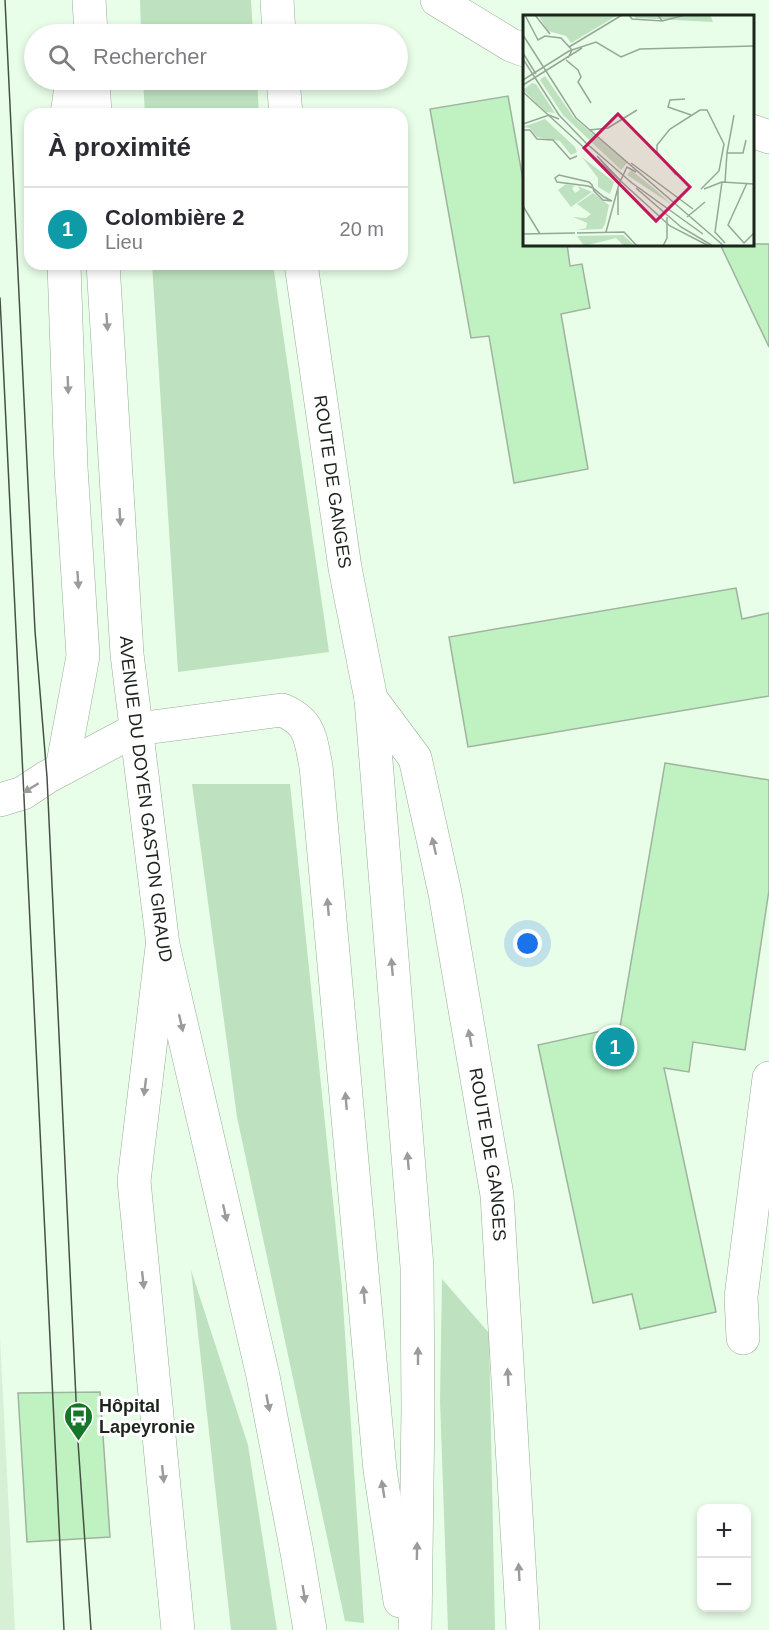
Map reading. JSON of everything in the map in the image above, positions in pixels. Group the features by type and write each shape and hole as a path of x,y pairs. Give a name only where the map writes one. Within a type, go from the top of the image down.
{"main road":[{"path":"78,24 82,0"},
{"path":"89,0 90,24"},
{"path":"277,0 278,24"},
{"path":"437,0 511,45 523,49"},
{"path":"68,108 71,90"},
{"path":"94,90 95,108"},
{"path":"284,90 285,108"},
{"path":"754,131 769,137"},
{"path":"62,769 83,656 71,467 64,270"},
{"name":"AVENUE DU DOYEN GASTON GIRAUD","path":"103,270 127,654 163,945 134,1181 177,1627"},
{"name":"ROUTE DE GANGES","path":"302,270 345,568 371,699 417,1267 418,1420 415,1630"},
{"name":"ROUTE DE GANGES","path":"371,699 414,758 445,893 497,1194 523,1630"},
{"path":"0,800 23,793 62,769 137,729 282,710 298,717 310,736 316,766 380,1470 405,1630"},
{"path":"163,945 263,1376 310,1630"},
{"path":"743,1338 741,1297 769,1078"}],"shaded area":[{"path":"140,0 251,0 252,24 141,24"},
{"path":"144,90 258,90 259,108 145,108"},
{"path":"152,270 274,270 329,652 178,672"},
{"path":"192,784 290,784 342,1288 364,1623 345,1621 237,1117"},
{"path":"191,1270 248,1445 277,1630 231,1630"},
{"path":"442,1279 489,1333 495,1630 448,1630 440,1400"},
{"path":"0,1337 15,1630 0,1630"}],"building":[{"path":"508,96 523,180 523,246 567,246 570,266 582,264 590,308 561,314 588,469 514,483 489,336 471,338 430,109"},
{"path":"769,244 769,347 721,246"},
{"path":"736,588 742,619 769,613 769,696 468,747 449,637"},
{"path":"665,763 769,780 769,890 745,1050 693,1042 689,1072 664,1068 716,1312 640,1329 632,1294 593,1303 538,1045 620,1027"},
{"path":"100,1392 110,1537 27,1542 18,1393"}],"tram line":[{"path":"5,0 35,631 47,777 78,1442 91,1630"},
{"path":"0,298 64,1630"}],"place":[{"name":"Colombière 2","path":"615,1047"},
{"name":"Hôpital Lapeyronie","path":"78,1442"}]}
